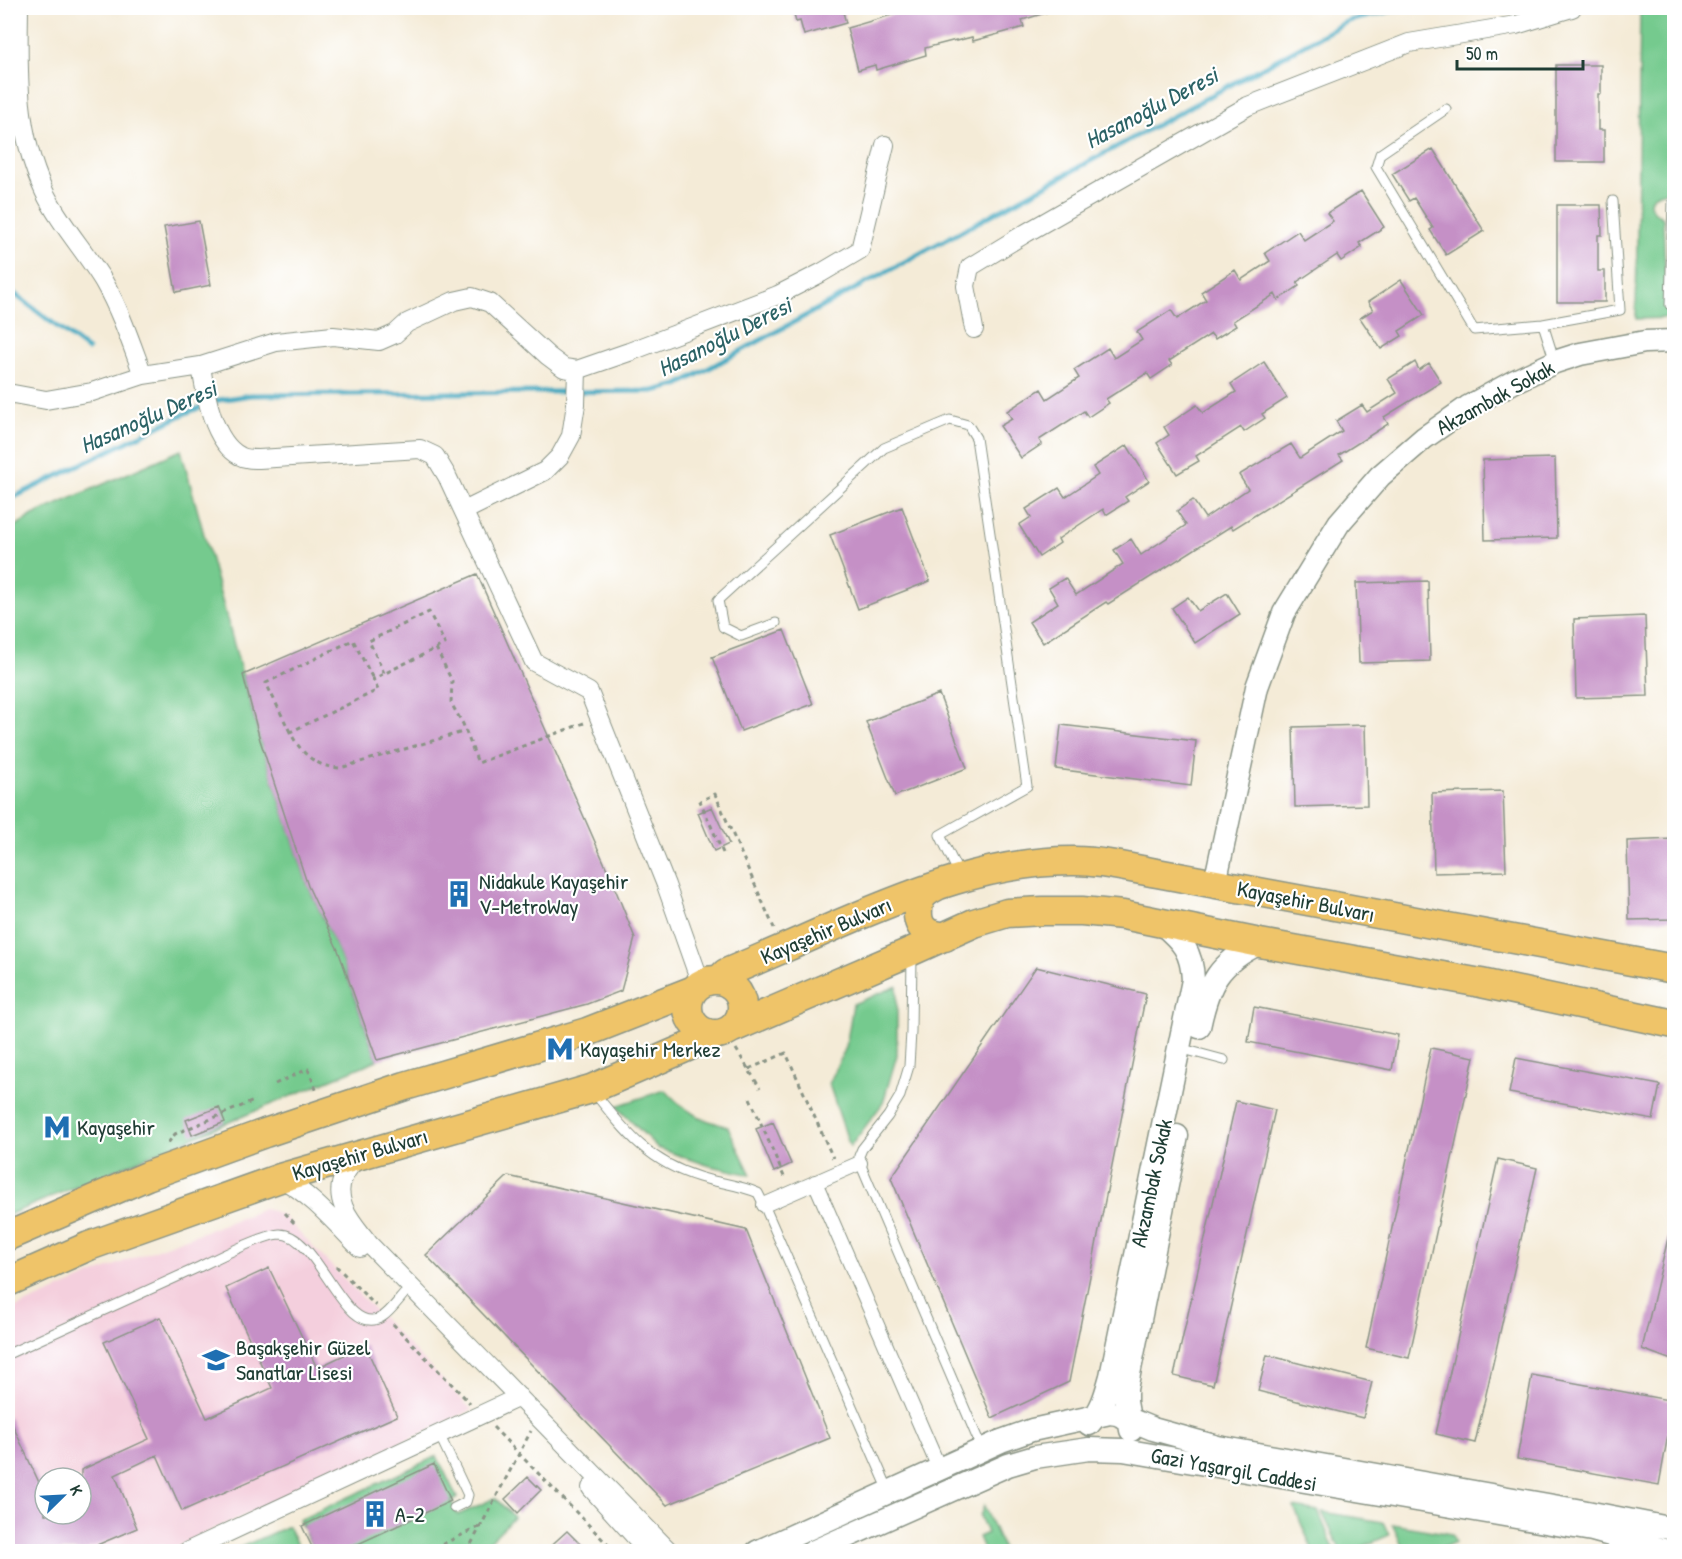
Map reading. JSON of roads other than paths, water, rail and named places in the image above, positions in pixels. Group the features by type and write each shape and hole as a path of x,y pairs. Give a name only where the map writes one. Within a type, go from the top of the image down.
{"main road":[{"name":"Kayaşehir Bulvarı","path":"8,1236 147,1176 405,1086 587,1032 705,985 726,973 896,900 984,872 1048,861 1078,861 1118,866 1674,969"},
{"name":"Kayaşehir Bulvarı","path":"926,938 918,918 920,900 926,893 949,882"},
{"name":"Kayaşehir Bulvarı","path":"8,1282 88,1246 215,1199 359,1154 591,1089 725,1031 926,938 1007,913 1082,911 1123,915 1260,943 1481,983 1674,1024"},
{"path":"728,983 741,996 742,1015 725,1031 707,1033 693,1023 689,1015 690,997 705,985 728,983"}],"street":[{"path":"19,8 18,73 22,116 31,156 45,192 104,282 122,315 143,375"},
{"path":"974,329 966,286 970,267 1248,106 1409,43 1516,25 1572,8"},
{"path":"577,378 629,352 778,295 860,250 885,145"},
{"path":"8,393 46,400 92,392 143,375 201,366 276,342 333,336 379,341 395,334 407,322 454,301 472,297 490,303 548,356 577,378"},
{"name":"Akzambak Sokak","path":"1215,883 1257,687 1284,613 1339,523 1380,476 1424,438 1468,407 1515,381 1555,362 1608,348 1674,340"},
{"path":"201,366 204,388 215,427 230,450 242,458 259,459 420,449 435,456 464,511 534,662 589,692 705,985"},
{"path":"464,511 545,471 560,456 571,436 577,378"},
{"name":"Akzambak Sokak","path":"1123,1450 1132,1436 1128,1419 1126,1389 1186,1050 1193,980 1187,950 1161,923"},
{"name":"Akzambak Sokak","path":"1089,1449 1086,1434 1088,1424 1105,1399 1186,1050 1209,989 1219,973 1226,964 1260,943"},
{"path":"359,1154 344,1175 340,1189 341,1200 347,1215 369,1244 514,1399 533,1427 649,1551"},
{"path":"765,1205 860,1163"},
{"path":"280,1178 294,1185 309,1197 404,1294 670,1551"},
{"path":"815,1182 939,1468"},
{"path":"186,1551 514,1399"},
{"path":"757,1551 982,1449 1032,1430 1110,1413 1153,1429 1218,1447 1492,1504 1582,1511 1674,1530"},
{"path":"982,1449 991,1473"},
{"name":"Gazi Yaşargil Caddesi","path":"812,1551 1008,1465 1035,1457 1089,1449 1123,1450 1492,1504 1671,1551"}],"lane":[{"path":"1446,109 1380,154 1376,167 1474,330 1544,324 1620,310 1613,201"},
{"path":"1673,202 1671,304 1674,304"},
{"path":"1544,324 1555,362"},
{"path":"776,623 741,636 723,627 718,600 884,448 950,420 968,425 976,438 1027,786 940,835 949,882"},
{"path":"926,938 911,1032 909,1066 900,1096 859,1156 982,1449"},
{"path":"1186,1050 1224,1060"},
{"path":"591,1089 623,1129 651,1155 697,1177 758,1193 889,1491"},
{"path":"8,1354 273,1234 291,1237 301,1245 353,1313 361,1318 370,1320 380,1318 404,1294"},
{"path":"439,1434 468,1498 466,1502 454,1508"}],"waterway":[{"name":"Hasanoğlu Deresi","path":"8,500 186,413 219,400 251,395 653,391 678,385 1348,21 1403,8"},
{"path":"8,284 12,292 88,350"}],"place":[{"name":"Nidakule Kayaşehir V-MetroWay","path":"459,894"},
{"name":"Kayaşehir Merkez","path":"560,1049"},
{"name":"Kayaşehir","path":"57,1127"},
{"name":"Başakşehir Güzel Sanatlar Lisesi","path":"216,1360"},
{"name":"A-2","path":"375,1514"}]}
